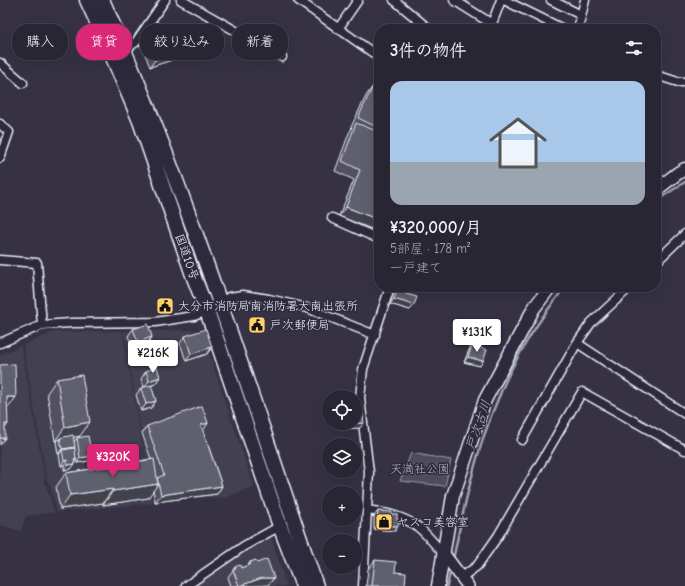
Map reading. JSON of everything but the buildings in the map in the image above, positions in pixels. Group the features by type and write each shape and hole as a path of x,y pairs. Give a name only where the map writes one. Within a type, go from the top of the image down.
{"highway":[{"name":"国道10号","path":"87,0 101,24"},
{"name":"国道10号","path":"102,0 110,24"},
{"name":"国道10号","path":"121,60 140,121 193,275 207,311 280,526 302,586"},
{"name":"国道10号","path":"122,60 175,177 220,302 316,586"}],"main road":[{"path":"661,186 685,169"},
{"path":"438,586 446,557 453,496 485,400 534,308 546,292"}],"street":[{"path":"132,45 136,42 165,0"},
{"path":"181,0 232,29"},
{"path":"298,0 374,54"},
{"path":"338,29 358,0"},
{"path":"394,0 415,24"},
{"path":"454,0 488,24"},
{"path":"492,24 501,0"},
{"path":"504,0 553,24"},
{"path":"551,0 581,14"},
{"path":"579,24 584,0"},
{"path":"0,63 23,83"},
{"path":"661,77 678,82 685,82"},
{"path":"0,124 9,132 0,158"},
{"path":"332,218 374,237"},
{"path":"661,257 685,234"},
{"path":"0,260 38,263 42,324"},
{"path":"363,586 369,472 360,398 363,369 388,292"},
{"path":"522,440 577,343 591,323 625,292"},
{"path":"0,343 42,324 155,322 194,316 207,311 229,297 243,295 308,308 375,335"},
{"path":"577,343 685,414"},
{"path":"368,510 388,513 408,520 419,527 446,557 463,579 477,566 498,536 582,392 685,450"},
{"path":"186,586 244,546 280,526"}],"shaded area":[{"path":"197,330 203,335 254,486 225,498 208,497 154,503 123,331"},
{"path":"122,331 153,503 57,512 50,485 47,481 23,345 53,332"},
{"path":"21,345 45,479 43,481 47,488 55,512 26,516 21,531 0,525 0,355"},
{"path":"271,536 287,586 194,586 240,553"}],"green space":[{"name":"天満社公園","path":"411,453 451,460 445,486 400,481"}],"waterway":[{"name":"戸次古川","path":"661,198 685,182"},
{"name":"戸次古川","path":"453,560 466,499 490,418 511,369 527,340 561,292"},
{"name":"戸次古川","path":"447,586 451,569"}],"place":[{"name":"大分市消防局南消防署大南出張所","path":"165,306"},
{"name":"戸次郵便局","path":"257,325"},
{"name":"ヤスコ美容室","path":"384,522"}]}
